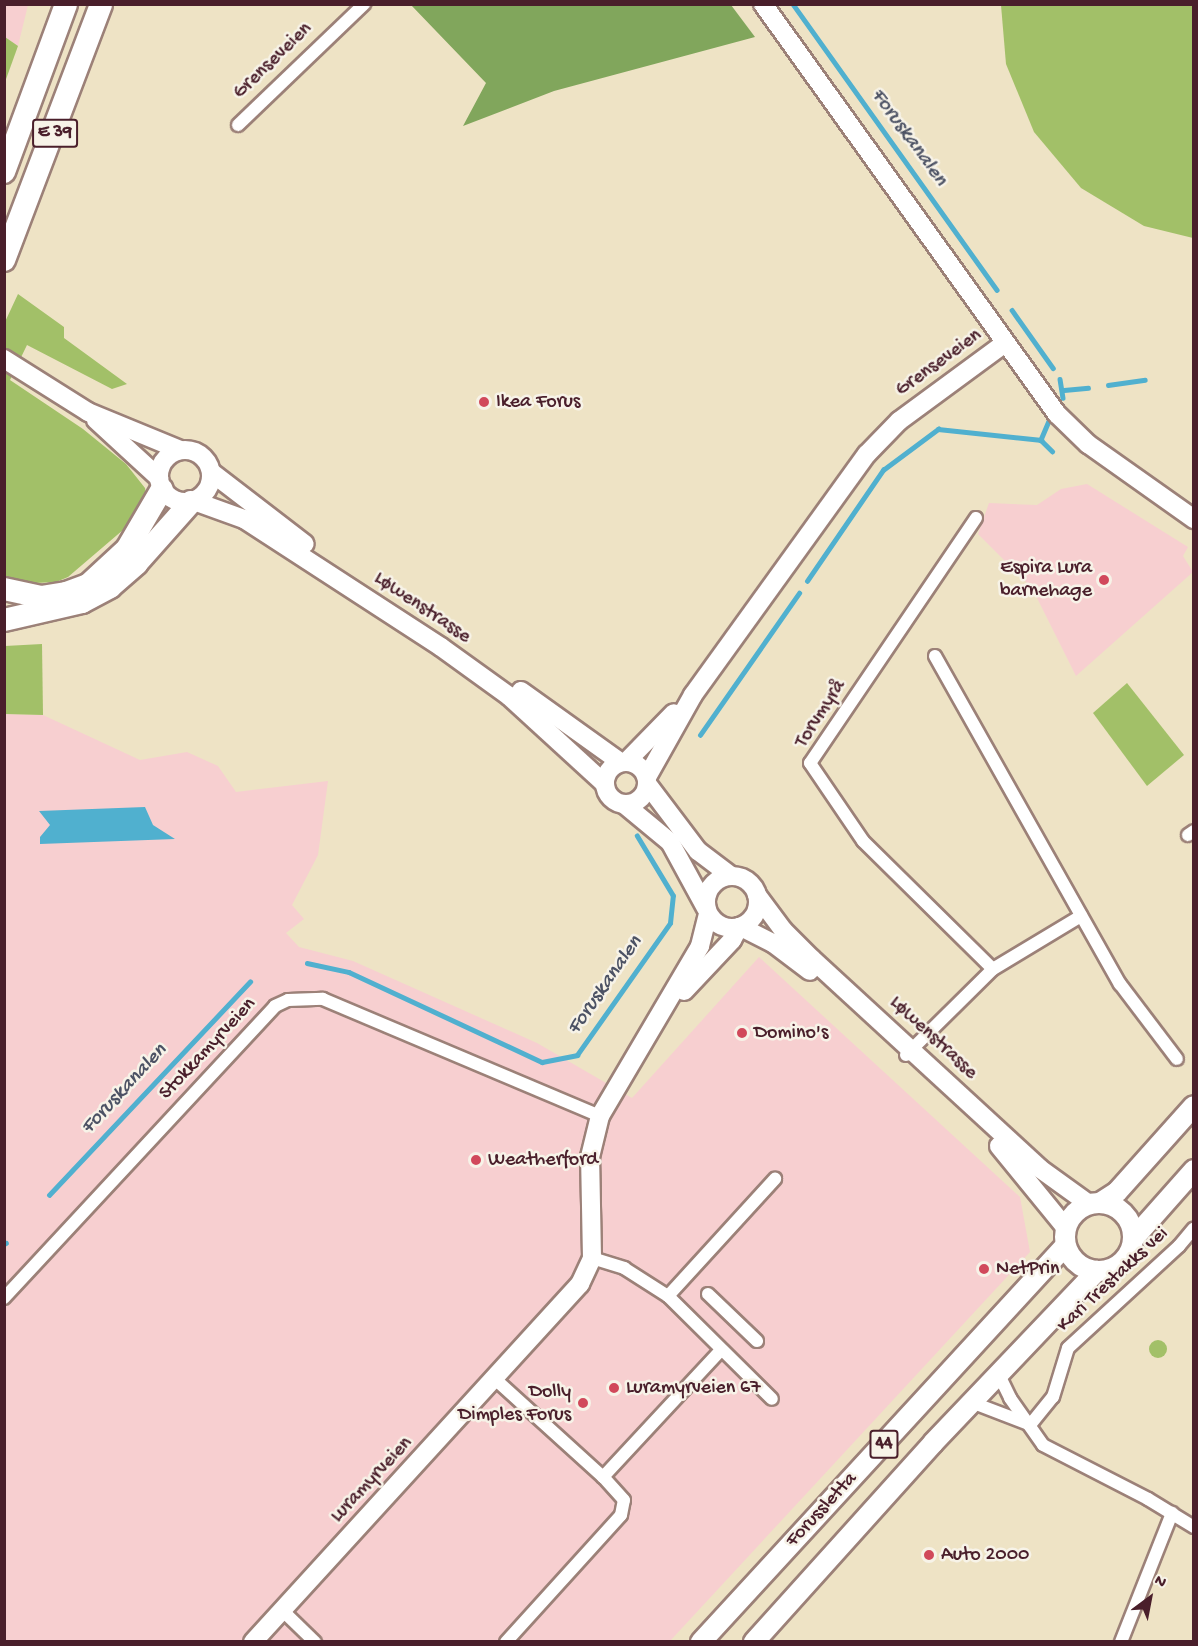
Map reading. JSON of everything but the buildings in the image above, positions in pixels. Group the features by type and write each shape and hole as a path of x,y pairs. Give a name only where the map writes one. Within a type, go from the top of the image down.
{"highway":[{"name":"E 39","path":"4,172 66,4"},
{"name":"E 39","path":"4,260 101,4"},
{"path":"4,589 41,597 66,593 88,585 127,549 161,483"},
{"path":"4,620 82,602 110,586 136,564 192,501"}],"main road":[{"name":"Grenseveien","path":"647,781 693,695 883,435 946,383 1005,343 763,4"},
{"path":"1005,343 1057,414 1088,444 1194,519"},
{"path":"12,364 88,412 180,450 200,454 211,472 208,489 192,501 175,500 161,483 88,412"},
{"path":"161,483 164,460 180,450"},
{"name":"Løwenstrasse","path":"211,472 263,514 484,664 623,762"},
{"name":"Løwenstrasse","path":"192,501 244,519 441,647 546,726 605,784"},
{"name":"Grenseveien","path":"623,762 693,695"},
{"path":"666,1009 732,940 740,927 753,917 757,895 747,881 730,876 698,851 647,781 640,766 623,762 609,770 605,784 611,797 624,804 670,842 707,911 719,925 740,927"},
{"path":"624,804 637,801 647,781"},
{"path":"592,1258 590,1157 600,1116 666,1009 700,946 710,887 730,876"},
{"name":"Løwenstrasse","path":"757,895 812,959 987,1133 1065,1236"},
{"name":"Løwenstrasse","path":"740,927 772,943 806,967 909,1053 1039,1168 1095,1203"},
{"name":"44","path":"1065,1236 1079,1208 1117,1192 1194,1106"},
{"name":"44","path":"1096,1271 1107,1270 1125,1259 1133,1239 1194,1170"},
{"path":"1095,1203 1124,1215 1133,1239"},
{"path":"1065,1236 1076,1263 1096,1271"},
{"name":"Forussletta","path":"701,1641 1065,1236"},
{"name":"Luramyrveien","path":"253,1641 568,1299 592,1258"},
{"name":"Forussletta","path":"754,1641 971,1402 1096,1271"}],"street":[{"name":"Grenseveien","path":"238,125 364,4"},
{"name":"Torvmyrå","path":"976,518 810,763 863,841 993,969"},
{"path":"934,656 1120,984 1177,1059"},
{"path":"909,1053 993,969 1081,916"},
{"name":"Stokkamyrveien","path":"4,1298 275,1006 288,1000 304,997 331,1002 523,1087 600,1116"},
{"path":"668,1296 775,1179"},
{"name":"Kari Trestakks vei","path":"1030,1425 1053,1397 1068,1348 1179,1246 1194,1228"},
{"path":"592,1258 624,1268 668,1296 772,1399"},
{"path":"708,1294 756,1341"},
{"path":"603,1477 721,1350"},
{"path":"999,1373 1010,1398 1043,1444 1194,1527"},
{"path":"495,1379 603,1477 624,1500 621,1515 506,1641"},
{"path":"971,1402 1030,1425"},
{"path":"1121,1641 1172,1513"},
{"path":"282,1610 315,1641"}],"shaded area":[{"path":"4,5 28,5 18,46 5,37"},
{"name":"Espira Lura barnehage","path":"1087,484 1188,547 1183,556 1193,572 1076,676 1032,588 978,534 989,503 1037,505 1061,489"},
{"path":"5,714 43,715 140,760 187,752 218,766 236,792 328,781 318,855 292,905 304,919 286,933 299,947 353,961 537,1043 632,1098 759,957 1020,1197 1030,1252 670,1641 5,1642"}],"green space":[{"path":"411,5 731,5 755,37 554,91 463,126 486,83"},
{"path":"1001,5 1193,5 1193,238 1144,226 1081,188 1034,132 1006,64"},
{"path":"5,37 18,46 5,82"},
{"path":"18,294 64,327 64,338 127,384 112,389 27,345 10,380 83,429 126,464 145,488 147,499 137,518 68,577 56,582 35,583 5,577 4,324"},
{"path":"42,644 43,715 5,714 5,646"},
{"path":"1127,683 1184,755 1147,786 1093,713"},
{"path":"1158,1340 1164,1343 1167,1349 1164,1355 1158,1358 1152,1355 1149,1349 1152,1343"}],"water":[{"path":"145,807 153,825 175,839 40,844 40,837 50,825 39,811"}],"waterway":[{"name":"Foruskanalen","path":"793,4 997,290"},
{"name":"Foruskanalen","path":"1012,310 1053,368"},
{"name":"Foruskanalen","path":"1060,379 1063,398"},
{"path":"1108,385 1145,380"},
{"path":"1064,390 1088,388"},
{"name":"Foruskanalen","path":"1049,421 1041,440 1052,451"},
{"name":"Foruskanalen","path":"807,581 883,470 938,429 1041,440"},
{"name":"Foruskanalen","path":"700,735 799,593"},
{"name":"Foruskanalen","path":"307,963 349,972 542,1062 577,1055 670,923 673,896 637,836"},
{"name":"Foruskanalen","path":"49,1195 250,982"}],"place":[{"name":"Ikea Forus","path":"484,402"},
{"name":"Espira Lura barnehage","path":"1104,580"},
{"name":"Domino's","path":"742,1033"},
{"name":"Weatherford","path":"476,1160"},
{"name":"NetPrin","path":"984,1269"},
{"name":"Luramyrveien 67","path":"614,1388"},
{"name":"Dolly Dimples Forus","path":"583,1403"},
{"name":"Auto 2000","path":"929,1555"}]}
